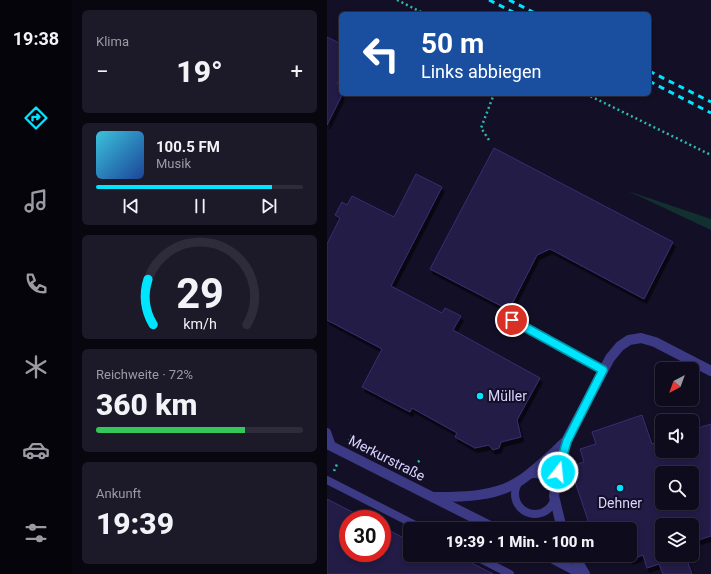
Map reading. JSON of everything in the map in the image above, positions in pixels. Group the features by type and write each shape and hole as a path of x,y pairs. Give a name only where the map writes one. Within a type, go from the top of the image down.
{"street":[{"name":"Merkurstraße","path":"561,522 555,496 558,472 567,441 603,370 610,358 620,346 629,340 641,338 668,347 711,371"},
{"name":"Merkurstraße","path":"434,498 486,494 503,489 521,480 567,441"},
{"name":"Merkurstraße","path":"330,445 482,522"},
{"path":"559,562 582,574"},
{"path":"578,562 585,574"}],"lane":[{"path":"512,320 603,370"},
{"path":"327,432 330,445"},
{"path":"532,475 545,477 552,484 555,496 552,504 547,510 541,513 529,513 519,506 515,496 516,487 521,480 532,475"},
{"path":"327,480 409,522"},
{"path":"487,562 510,574"}],"path":[{"path":"397,0 421,12"},
{"path":"489,140 481,128 493,96"},
{"path":"590,96 711,155"}],"green space":[{"path":"628,191 711,219 711,230"}],"building":[{"path":"327,37 339,43 339,80 337,84 339,85 339,96 341,97 327,125"},
{"path":"494,148 673,242 644,299 550,249 537,255 509,310 430,269"},
{"path":"416,174 442,187 391,286 442,313 445,308 461,316 453,330 540,378 517,420 521,437 501,442 499,448 493,450 489,445 475,448 455,437 457,433 412,408 410,412 362,387 382,349 327,320 327,244 340,218 335,215 342,202 347,205 352,196 394,217"},
{"name":"Dehner","path":"642,415 652,444 655,443 655,458 699,458 699,428 711,424 711,536 699,540 699,518 655,518 655,562 688,562 692,574 663,574 659,564 647,568 643,555 637,557 637,522 589,522 570,467 584,462 580,449 596,444 592,432"},
{"path":"327,499 348,510 339,510 339,562 391,562 391,532 403,538 403,562 470,562 493,574 327,574"}],"railway":[{"path":"489,0 513,12"},
{"path":"509,0 533,12"},
{"path":"651,72 711,102"},
{"path":"651,82 711,113"}],"place":[{"name":"Müller","path":"480,396"},
{"name":"Dehner","path":"620,488"}],"route":[{"path":"512,320 603,370 567,441 558,472"}]}
